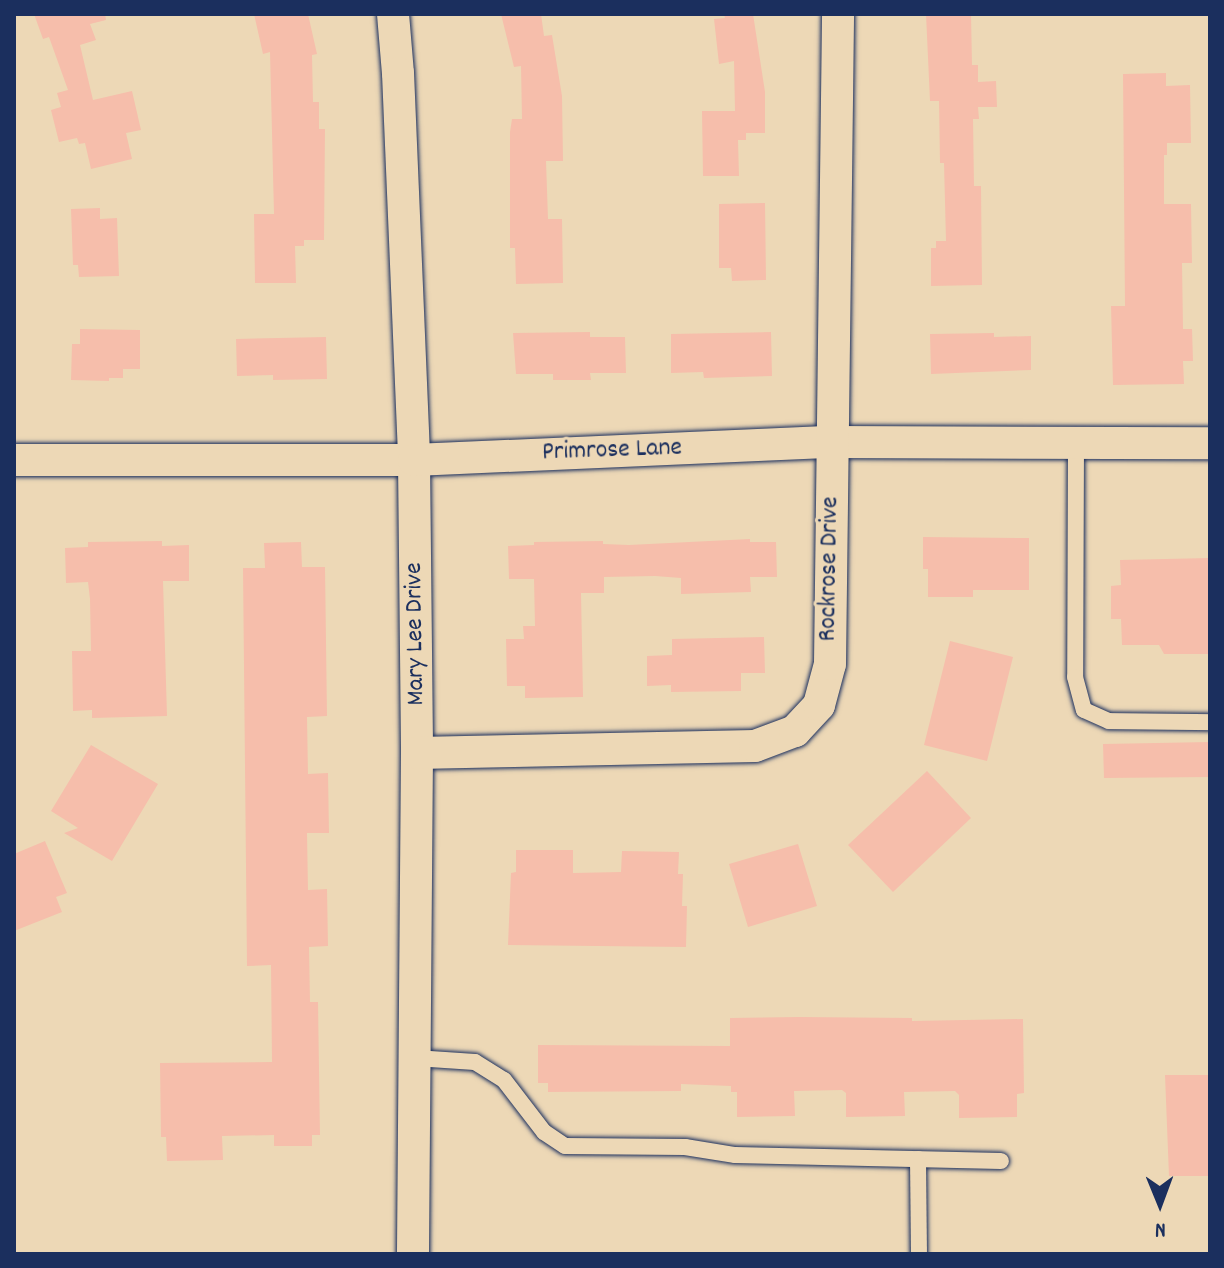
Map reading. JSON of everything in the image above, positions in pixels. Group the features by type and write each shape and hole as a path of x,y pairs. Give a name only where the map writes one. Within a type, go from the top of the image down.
{"street":[{"name":"Mary Lee Drive","path":"393,14 414,460 417,753 413,1254"},
{"name":"Rockrose Drive","path":"417,753 755,746 795,731 819,705 830,671 838,14"},
{"name":"Primrose Lane","path":"14,460 414,460 832,442 1210,443"}],"lane":[{"path":"1076,443 1075,677 1084,710 1109,721 1210,722"},
{"path":"415,1058 475,1062 504,1080 544,1132 565,1146 685,1147 735,1155 1001,1161"},
{"path":"918,1159 919,1254"}],"building":[{"path":"34,14 105,14 106,20 90,24 96,40 80,45 93,100 132,91 141,130 126,133 132,159 91,169 85,143 79,144 77,138 59,142 51,110 61,107 57,93 68,90 49,37 43,39"},
{"path":"254,14 308,14 317,54 312,55 313,102 319,102 319,129 325,129 324,240 304,240 304,246 295,246 296,283 255,283 254,214 274,214 270,52 263,54"},
{"path":"501,14 541,14 544,36 552,35 562,96 563,161 546,161 548,219 562,219 563,283 516,284 515,248 510,248 510,132 512,119 522,119 521,66 514,67"},
{"path":"724,14 753,14 765,92 765,133 746,133 746,140 738,140 739,176 703,176 702,111 735,111 734,61 719,64 714,19 725,18"},
{"path":"926,14 971,14 972,65 978,65 978,82 996,81 997,107 978,107 979,119 973,119 974,186 981,186 982,285 931,286 931,248 936,248 936,241 946,241 939,101 930,101"},
{"path":"1166,73 1166,86 1190,85 1191,143 1167,143 1167,155 1164,155 1164,204 1191,204 1192,263 1182,263 1183,329 1192,329 1193,361 1183,361 1184,384 1113,385 1111,306 1125,306 1123,74"},
{"path":"765,203 766,280 732,281 731,268 719,268 719,204"},
{"path":"100,208 100,219 117,218 119,276 79,277 78,265 73,265 71,209"},
{"path":"80,329 140,330 140,369 123,369 123,378 109,378 109,381 71,380 72,344 80,344"},
{"path":"590,332 590,337 625,337 626,373 590,373 591,380 553,380 553,374 516,374 513,333"},
{"path":"771,332 772,376 704,378 703,372 671,373 671,334"},
{"path":"994,333 994,337 1031,336 1031,370 931,374 930,334"},
{"path":"326,337 327,379 273,380 273,375 237,376 236,339"},
{"path":"923,537 1029,538 1029,590 973,590 973,597 928,597 928,569 923,569"},
{"path":"750,539 750,542 776,542 777,577 750,577 751,592 681,594 681,578 655,576 604,577 604,593 581,593 583,697 525,698 525,686 507,686 506,639 524,639 523,626 535,626 534,579 509,579 508,546 534,545 534,542 603,541 603,544 629,545"},
{"path":"162,541 162,546 189,545 189,581 163,581 167,716 92,718 92,710 73,711 72,651 91,651 90,599 88,582 66,583 65,548 88,547 88,542"},
{"path":"301,542 302,567 325,567 327,716 307,717 308,774 328,773 329,833 307,833 308,890 327,889 328,946 309,947 310,1002 318,1002 320,1135 312,1135 312,1146 274,1146 274,1135 222,1136 223,1160 167,1161 166,1137 161,1137 160,1063 272,1062 271,965 247,966 243,568 265,568 264,543"},
{"path":"1210,558 1210,654 1164,654 1159,645 1122,645 1121,619 1111,619 1111,586 1121,585 1120,560"},
{"path":"764,637 765,673 741,673 741,691 671,692 671,685 647,686 647,656 672,655 672,639"},
{"path":"950,641 1013,657 987,761 924,745"},
{"path":"1210,742 1210,777 1104,778 1103,744"},
{"path":"91,745 158,784 112,861 64,833 78,828 51,811"},
{"path":"927,771 971,818 893,892 848,845"},
{"path":"45,841 67,893 56,897 62,912 14,931 14,854"},
{"path":"798,844 817,906 748,927 729,864"},
{"path":"516,850 573,850 573,873 621,872 622,851 679,852 678,874 683,874 682,906 687,906 686,947 508,945 511,873 516,872"},
{"path":"730,1018 912,1018 912,1021 1023,1019 1024,1093 1017,1094 1017,1117 959,1118 959,1095 955,1091 904,1092 905,1116 846,1117 846,1093 842,1090 794,1091 795,1116 737,1117 737,1092 731,1092 731,1086 681,1084 681,1091 548,1092 548,1083 538,1083 538,1045 730,1046"},
{"path":"1165,1075 1210,1075 1210,1176 1169,1176"}]}
